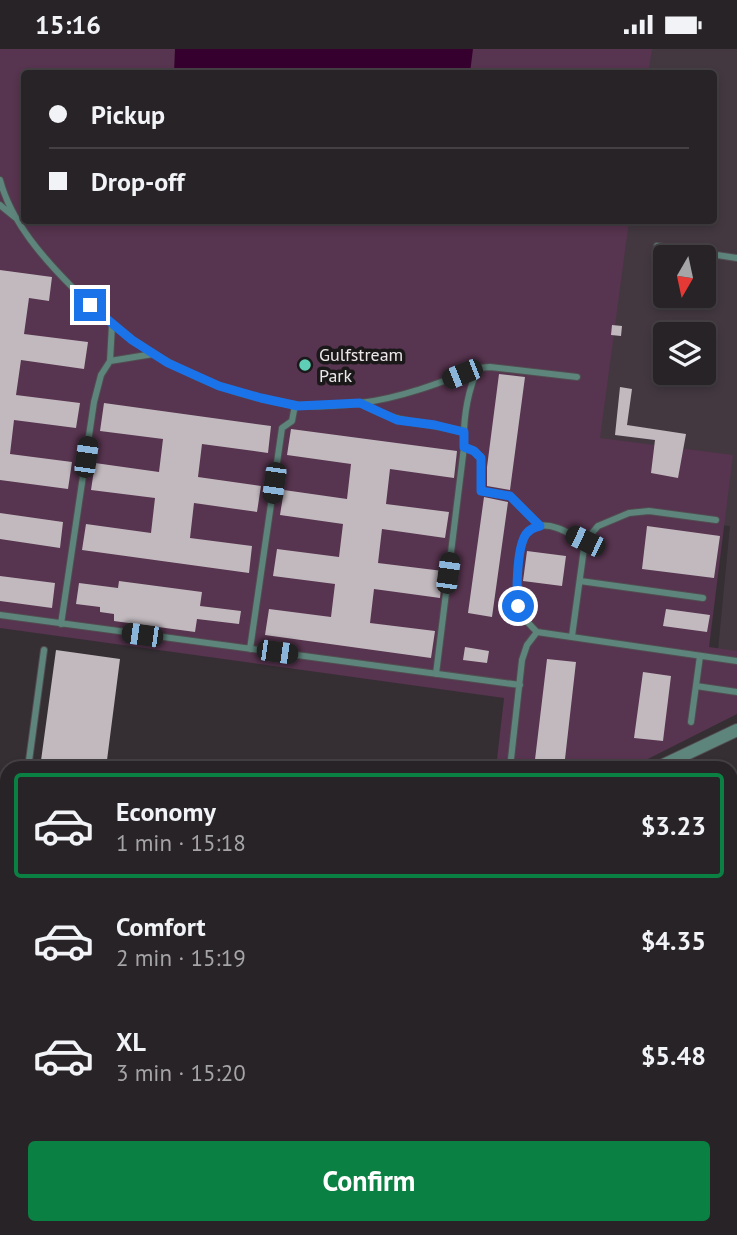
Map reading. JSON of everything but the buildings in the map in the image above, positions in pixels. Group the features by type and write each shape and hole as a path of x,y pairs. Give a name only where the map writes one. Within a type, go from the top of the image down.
{"street":[{"path":"672,761 737,730"}],"lane":[{"path":"0,180 26,235 50,264 112,325 153,354 197,378 261,398 295,405 360,403 407,394 478,368 577,377"},
{"path":"0,205 18,220"},
{"path":"716,255 737,258"},
{"path":"61,624 94,402 101,375 110,361 112,325"},
{"path":"110,361 153,354"},
{"path":"436,674 470,385 478,368"},
{"path":"360,403 397,420 464,432"},
{"path":"250,649 282,428 292,421 295,405"},
{"path":"464,447 481,458 481,491 510,496 540,526"},
{"path":"572,636 585,541 598,526 629,513 649,511 716,520"},
{"path":"585,541 550,526 533,528 526,534 522,542 516,591 518,606 537,632 737,661"},
{"path":"580,581 703,598"},
{"path":"0,615 520,685"},
{"path":"511,761 527,645 537,632"},
{"path":"28,761 44,650"},
{"path":"691,722 700,656"},
{"path":"696,686 737,692"}],"shaded area":[{"path":"0,49 737,49 737,678 716,671 730,526 537,504 0,253"},
{"name":"Gulfstream Park","path":"0,49 652,49 648,70 21,70 21,224 629,224 600,438 733,455 709,647 737,651 737,714 644,761 497,761 504,698 0,628"},
{"path":"175,49 473,49 470,70 174,70"}],"place":[{"name":"Gulfstream Park","path":"305,365"}],"route":[{"path":"90,305 132,340 168,363 219,386 298,406 360,403 397,420 464,432 464,447 481,458 481,491 510,496 519,502 540,526 526,534 522,542 516,591 518,606"}]}
